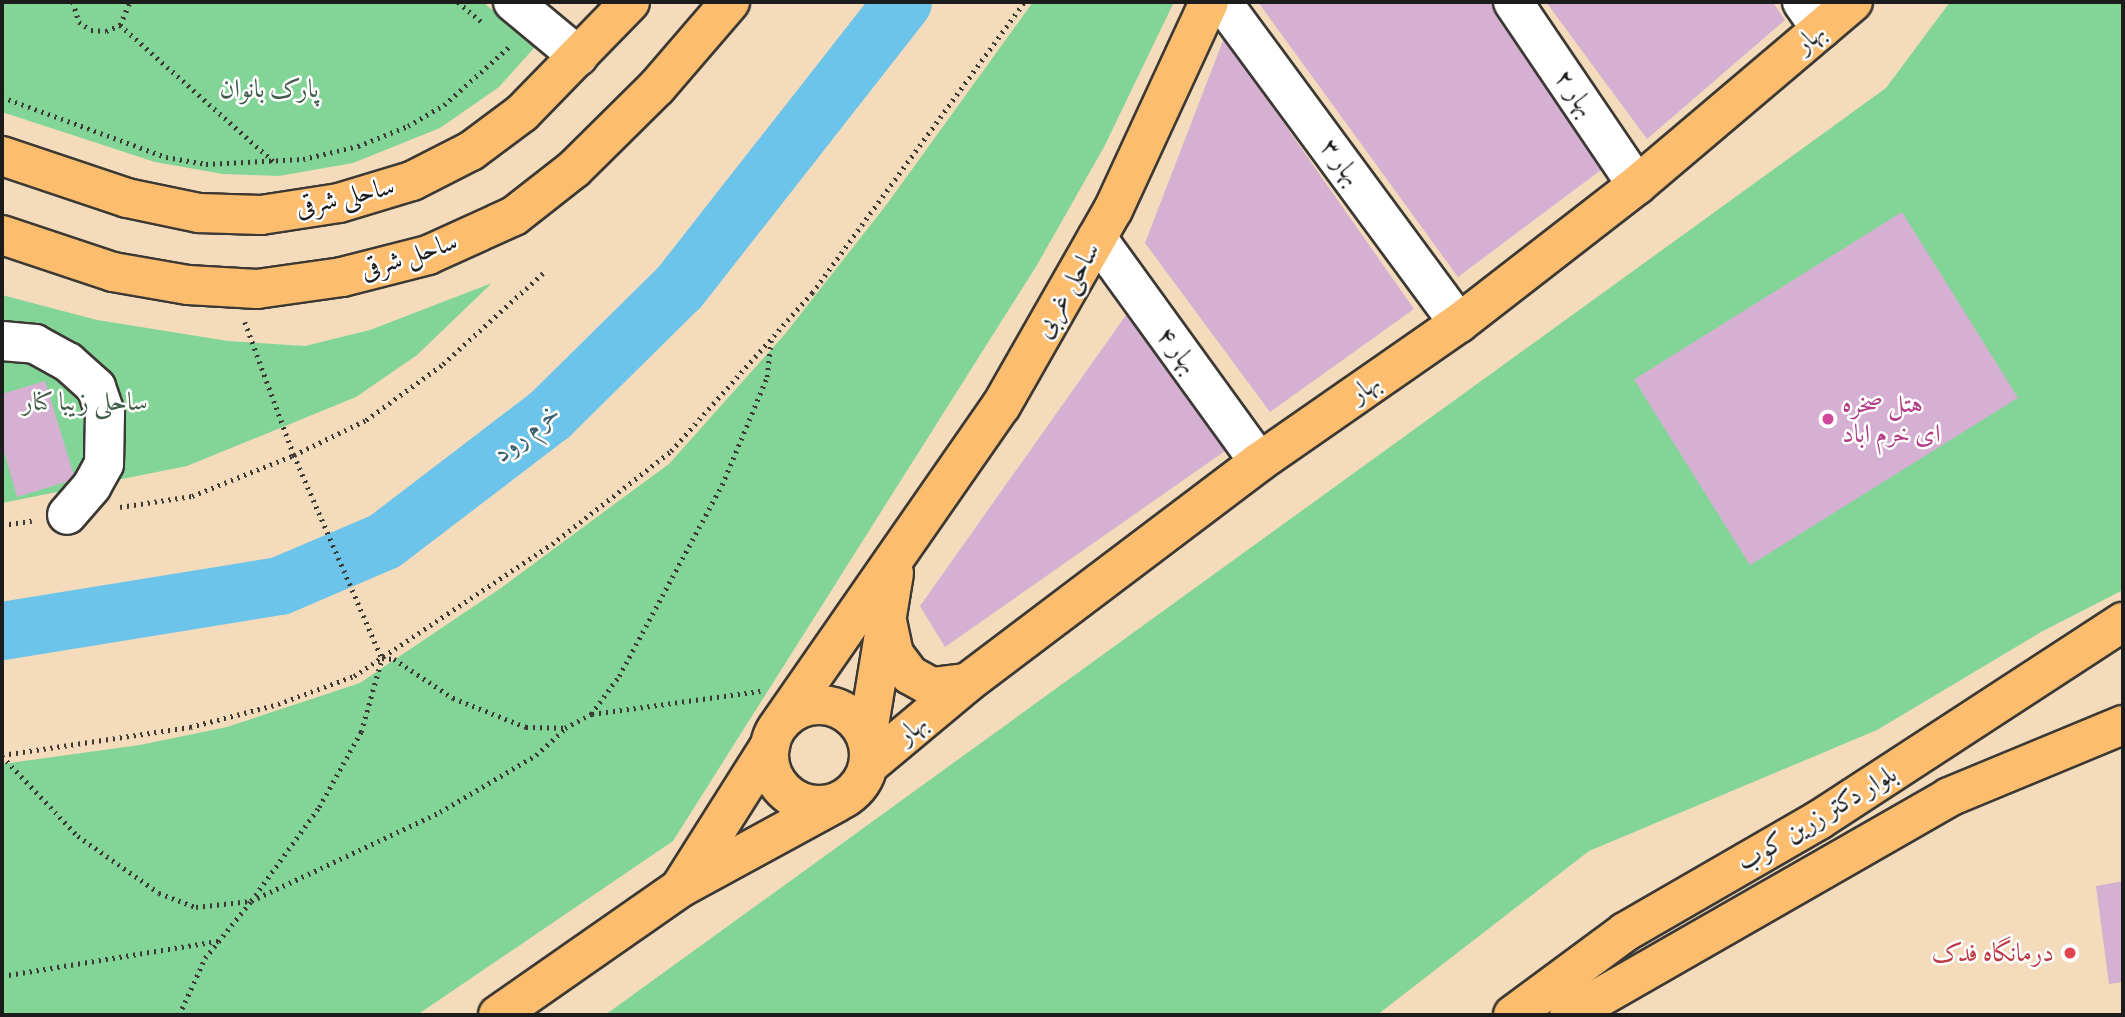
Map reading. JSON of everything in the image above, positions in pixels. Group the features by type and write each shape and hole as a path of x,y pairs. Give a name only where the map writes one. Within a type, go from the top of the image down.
{"main road":[{"name":"ساحلی شرقی","path":"2,156 127,198 199,213 261,215 339,204 412,181 471,151 522,113 630,2"},
{"name":"ساحل شرقی","path":"2,235 113,272 257,289 342,277 428,255 514,216 574,169 657,87 730,2"},
{"name":"ساحلی غربی","path":"680,888 775,734 897,561 1001,406 1097,238 1209,2"},
{"name":"بهار","path":"868,752 967,682 1259,462 1459,323 1637,185 1811,16 1853,2"},
{"path":"498,1015 680,888 836,803 857,788 868,752 886,617 897,561"},
{"path":"886,617 894,654 910,675 932,687 967,682"},
{"name":"بلوار دکتر زرین کوب","path":"1513,1015 1625,932 1819,820 2123,622"},
{"path":"836,803 810,805 786,793 772,771 775,734 803,707 829,705 852,717 868,752"},
{"name":"بلوار دکتر زرین کوب","path":"1569,1015 1949,797 2123,725"}],"street":[{"name":"بهار ۳","path":"1222,2 1459,323"},
{"name":"بهار ۲","path":"1513,2 1637,185"},
{"path":"502,15 578,56"},
{"name":"بهار ۴","path":"1097,238 1259,462"},
{"path":"2,341 35,344 68,362 96,387 105,413 104,464 92,486 67,515"}],"path":[{"path":"73,2 79,22 92,30 106,32 120,25 130,2"},
{"path":"458,2 502,15"},
{"path":"2,755 203,724 354,676 552,544 671,451 812,293 1024,2"},
{"path":"120,25 273,161"},
{"path":"2,97 166,157 206,164 273,161 358,146 408,126 444,105 511,47 501,38"},
{"path":"2,526 192,496 294,455 366,420 443,364 543,273"},
{"path":"178,1015 205,958 251,901 319,807 361,732 382,658 302,475 233,287"},
{"path":"591,714 620,676 716,496 767,377 771,339"},
{"path":"382,658 394,659 453,698 497,719 526,727 565,728"},
{"path":"2,755 78,836 159,893 196,907 251,901 440,812 536,755 565,728 591,714 809,684"},
{"path":"2,976 219,941"}],"green space":[{"name":"پارک بانوان","path":"2,2 483,2 535,47 499,87 440,128 353,163 279,176 223,174 155,162 2,112"},
{"path":"1033,2 1174,2 1104,147 1037,265 673,841 417,1015 2,1015 2,764 140,745 227,727 360,683 501,588 669,464 785,334 887,204"},
{"path":"1950,2 2123,2 2123,590 2041,632 1877,730 1589,851 1377,1015 605,1015 1886,88"},
{"name":"ساحلی زیبا کنار","path":"492,283 417,355 356,397 187,466 2,503 2,295 97,320 228,341 305,346 370,330"}],"building":[{"path":"1258,2 1494,2 1605,167 1458,277"},
{"path":"1546,2 1773,2 1785,20 1647,139"},
{"path":"1224,38 1414,309 1270,412 1145,243"},
{"path":"1902,212 2018,398 1750,565 1634,379"},
{"path":"1131,308 1225,451 945,647 920,606"},
{"path":"45,381 75,479 17,497 2,444 2,394"},
{"path":"2123,881 2123,982 2109,984 2096,886"}],"waterway":[{"name":"خرم رود","path":"2,631 280,586 385,541 550,415 679,288 903,2"}],"place":[{"name":"هتل صخره ای خرم اباد","path":"1828,419"},
{"name":"درمانگاه فدک","path":"2070,953"}]}
